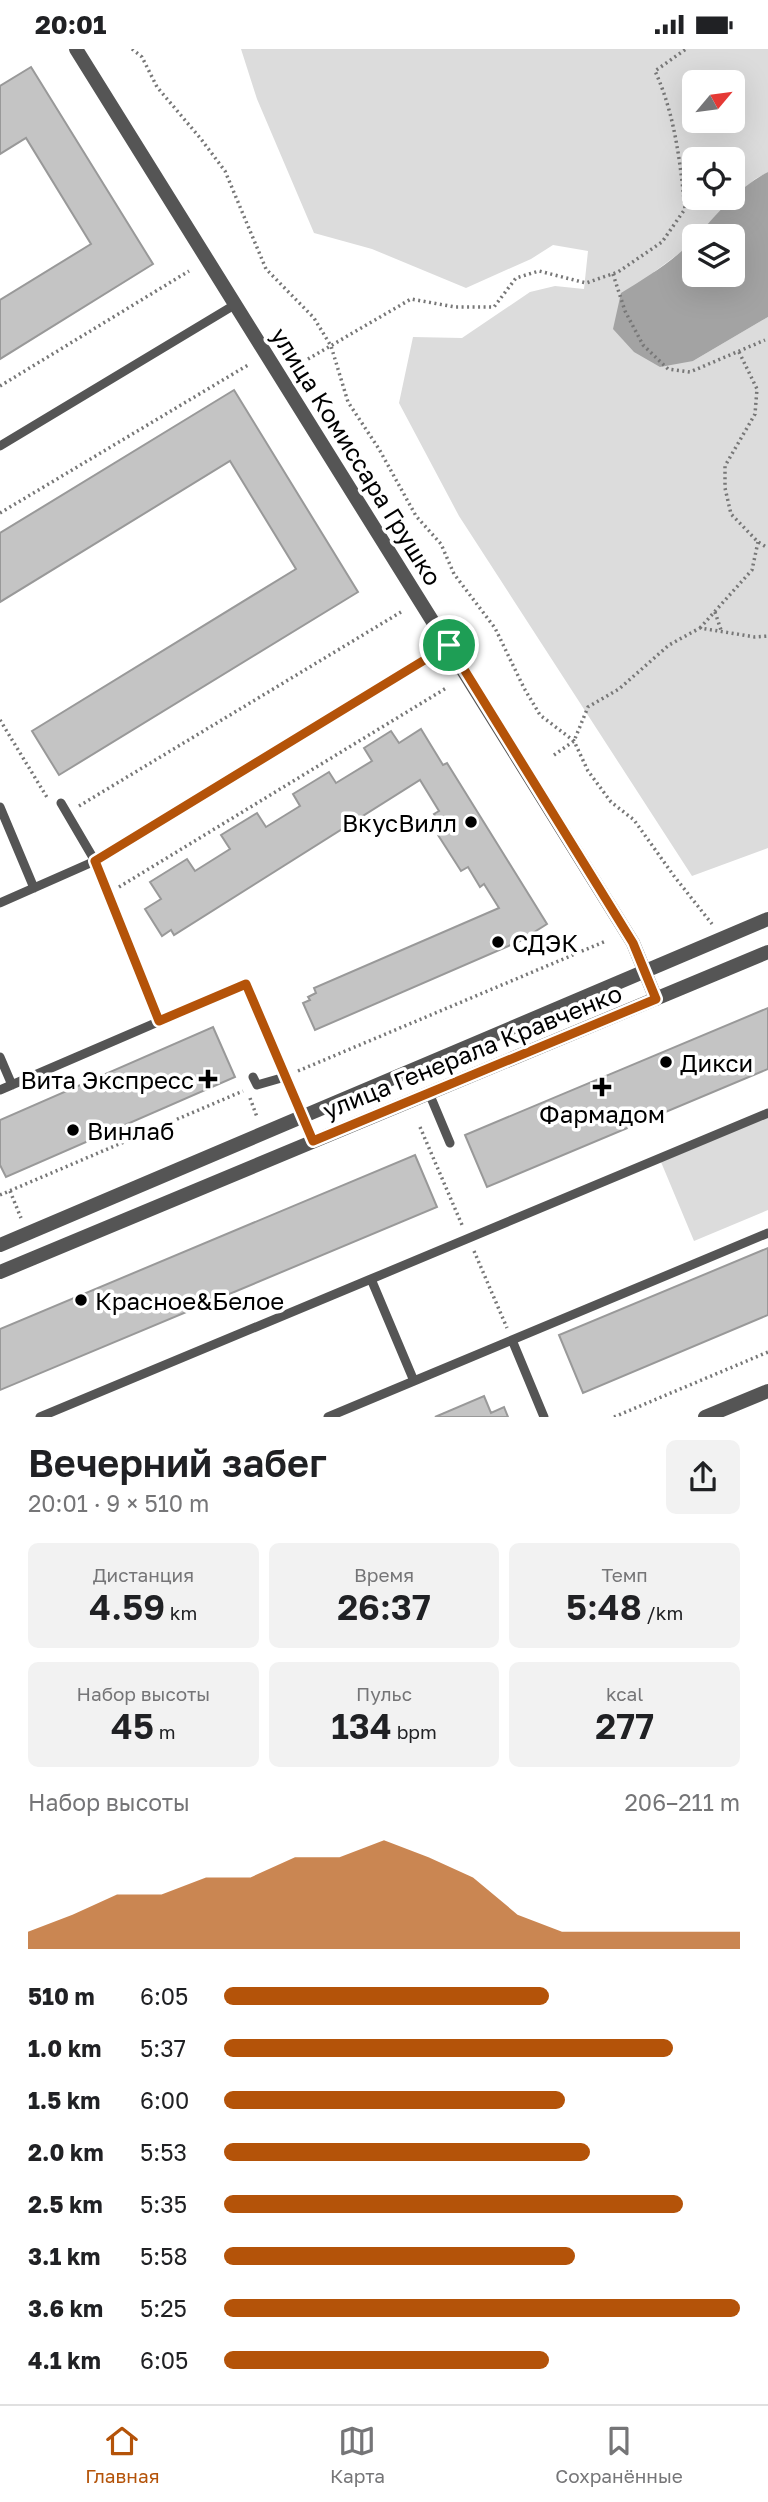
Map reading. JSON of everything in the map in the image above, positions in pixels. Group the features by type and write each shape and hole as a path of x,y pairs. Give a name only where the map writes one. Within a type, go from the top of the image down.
{"street":[{"name":"улица Комиссара Грушко","path":"76,49 633,943 656,999"},
{"name":"улица Генерала Кравченко","path":"0,1245 768,919"},
{"name":"улица Генерала Кравченко","path":"0,1272 768,952"},
{"path":"705,1417 768,1391"}],"lane":[{"path":"0,446 236,305"},
{"path":"0,903 95,861 449,645"},
{"path":"61,803 95,861 159,1021"},
{"path":"0,807 34,888"},
{"path":"0,1090 246,984 313,1141"},
{"path":"0,1057 12,1085"},
{"path":"253,1077 257,1085 285,1077"},
{"path":"429,1093 450,1143"},
{"path":"40,1417 768,1113"},
{"path":"328,1417 768,1233"},
{"path":"371,1279 414,1381"},
{"path":"512,1340 544,1417"}],"path":[{"path":"132,49 142,57 157,87 225,171 266,269 314,318 331,346 348,402 379,449 416,516 441,544 454,574 495,628 524,688 541,715 574,741 588,771 611,802 634,820 712,924"},
{"path":"308,359 411,299 455,307 494,307 516,278 539,271 586,283 613,274 662,242 685,209 672,120 667,98 655,71 686,49"},
{"path":"0,386 189,271"},
{"path":"613,274 625,311 643,345 668,369 690,372 765,340"},
{"path":"738,352 757,389 755,414 725,466 725,488 731,515 758,542 768,548"},
{"path":"0,513 248,365"},
{"path":"554,755 574,741 588,707 619,689 668,645 700,628 715,613 752,570 758,542"},
{"path":"0,720 59,818 401,612"},
{"path":"715,613 721,631"},
{"path":"700,628 768,636"},
{"path":"108,893 448,687"},
{"path":"285,1077 606,941"},
{"path":"0,1195 247,1090 258,1118"},
{"path":"10,1191 21,1218"},
{"path":"614,1417 768,1352"}],"shaded area":[{"path":"241,49 768,49 768,172 745,188 745,147 682,147 682,210 722,210 708,224 682,224 682,251 654,272 693,361 768,317 768,848 692,876 459,516 399,403 413,337 462,338 530,292 555,286 584,289 588,251 553,245 531,259 466,288 372,249 314,233 257,99"},
{"path":"768,172 768,317 693,361 660,367 634,352 613,329 621,293 682,250 682,287 745,287 745,224 708,224 720,210 745,210 745,188"},
{"path":"768,1117 768,1210 694,1241 661,1162"}],"building":[{"path":"31,67 153,264 0,359 0,300 91,244 26,138 0,154 0,86"},
{"path":"234,390 358,592 59,775 32,731 296,569 230,461 0,602 0,533"},
{"path":"421,729 443,765 447,763 547,924 520,941 315,1030 303,1003 316,993 314,988 499,908 484,884 480,887 468,867 461,871 438,835 445,830 434,814 439,811 420,780 174,935 171,930 162,936 145,909 161,899 150,882 187,859 195,871 230,849 221,835 257,813 266,827 300,806 293,794 329,772 336,783 372,761 364,748 391,731 399,743"},
{"path":"768,1008 768,1069 487,1187 465,1135"},
{"path":"213,1027 235,1077 6,1177 0,1165 0,1120"},
{"path":"415,1155 437,1207 0,1390 0,1329"},
{"path":"768,1248 768,1315 583,1393 559,1335"},
{"path":"484,1396 491,1413 504,1407 508,1417 435,1417"}],"place":[{"name":"ВкусВилл","path":"471,822"},
{"name":"СДЭК","path":"498,942"},
{"name":"Дикси","path":"666,1062"},
{"name":"Вита Экспресс","path":"208,1079"},
{"name":"Фармадом","path":"602,1087"},
{"name":"Винлаб","path":"73,1130"},
{"name":"Красное&Белое","path":"81,1300"}],"route":[{"path":"449,645 633,943 656,999 313,1141 246,984 159,1021 95,861 449,645"}]}
